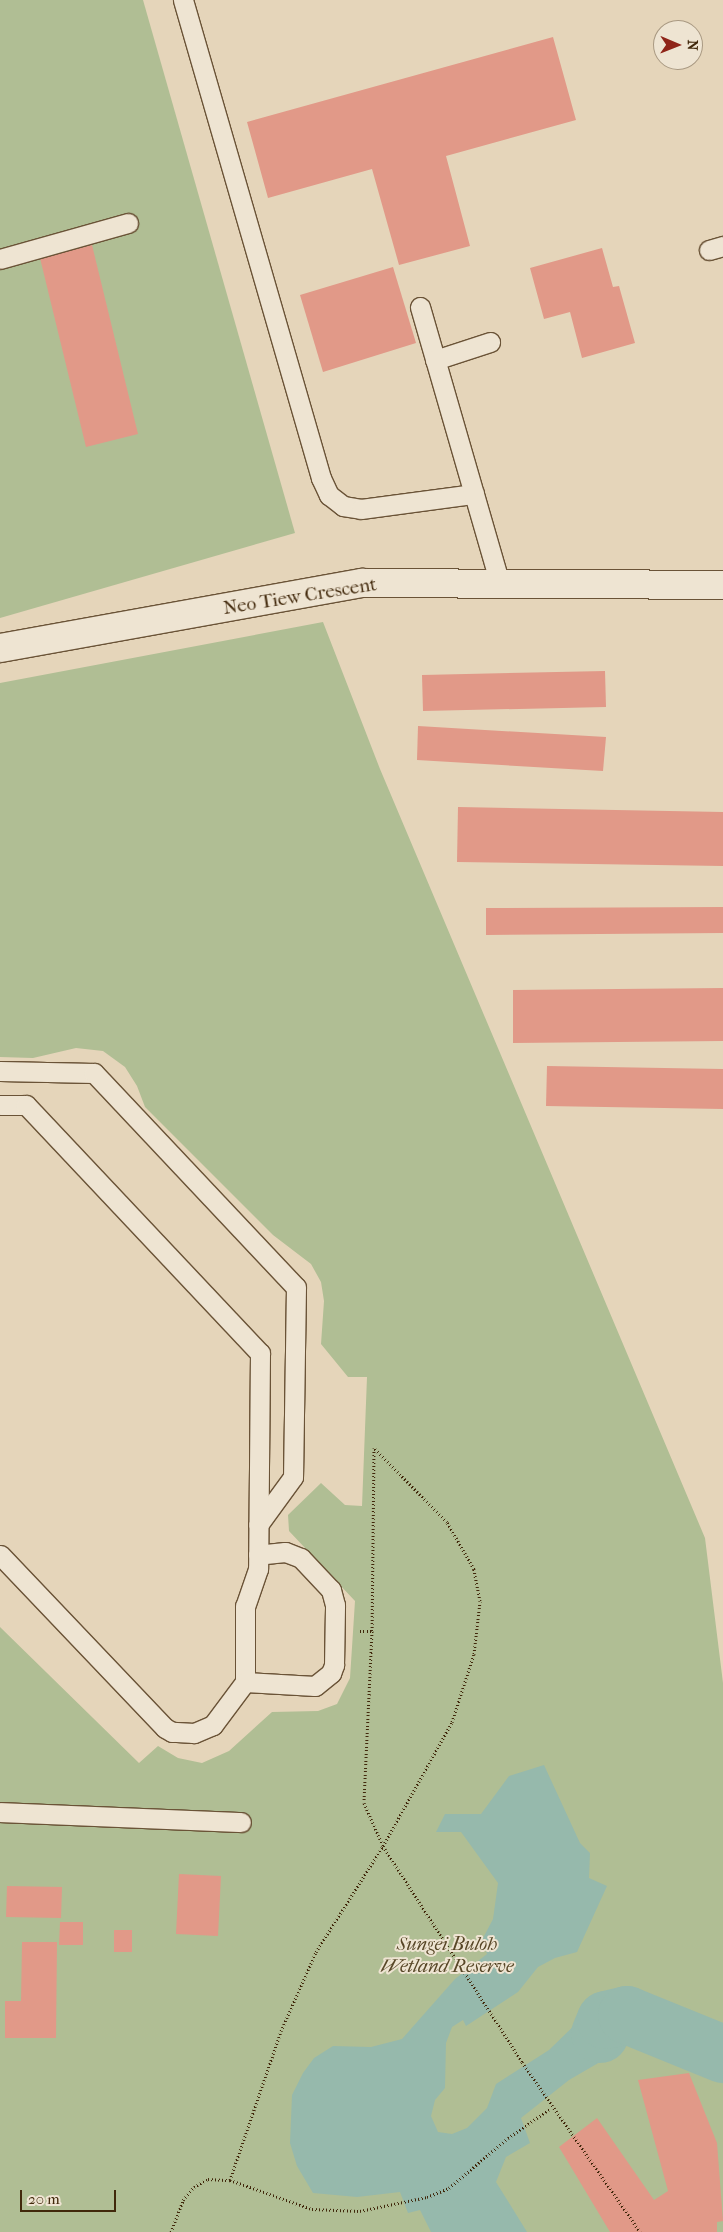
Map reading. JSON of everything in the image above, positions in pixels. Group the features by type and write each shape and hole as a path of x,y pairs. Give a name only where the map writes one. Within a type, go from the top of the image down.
{"street":[{"name":"Neo Tiew Crescent","path":"0,648 362,583 723,585"}],"lane":[{"path":"183,0 321,478 329,495 343,506 361,509 474,494"},
{"path":"0,259 128,223"},
{"path":"420,307 500,584"},
{"path":"435,360 490,342"},
{"path":"0,1071 94,1073 296,1287 293,1477 258,1525"},
{"path":"0,1104 26,1105 260,1353 258,1555 256,1577 245,1606 245,1682 213,1725 194,1733 172,1732 165,1728 0,1555"},
{"path":"245,1682 315,1686 326,1678 334,1665 335,1606 331,1590 301,1558 285,1552 258,1555"},
{"path":"0,1812 241,1822"}],"path":[{"path":"230,2180 281,2031 316,1952 383,1846 452,1722 474,1654 480,1601 474,1569 447,1522 374,1448 372,1631 364,1803 383,1846 551,2108 640,2232"},
{"path":"172,2232 183,2200 194,2187 208,2179 230,2180 312,2209 360,2211 403,2202 449,2188 525,2126 551,2108"}],"green space":[{"path":"0,0 143,0 295,533 0,618"},
{"name":"Sungei Buloh Wetland Reserve","path":"323,622 380,769 705,1538 723,1683 723,2232 0,2232 0,1627 139,1763 158,1746 178,1758 202,1763 229,1751 272,1712 318,1711 337,1704 350,1678 355,1601 289,1531 288,1515 321,1483 345,1505 362,1506 367,1377 348,1377 321,1344 324,1301 321,1282 311,1264 273,1235 145,1107 137,1086 125,1067 103,1051 76,1048 33,1058 0,1057 0,683"}],"shaded area":[{"path":"544,1765 580,1843 590,1853 589,1878 607,1886 577,1952 555,1958 538,1967 518,1992 466,2026 463,2020 452,2027 446,2043 445,2088 435,2100 431,2116 438,2132 452,2134 467,2128 487,2108 496,2084 549,2050 585,2015 623,1997 645,2004 669,2024 666,2033 633,2031 619,2037 607,2058 569,2080 521,2118 530,2143 506,2157 496,2182 527,2232 431,2232 420,2210 408,2213 400,2192 357,2197 313,2193 297,2166 290,2143 292,2095 303,2073 314,2058 333,2046 371,2047 402,2039 455,1979 487,1954 482,1940 493,1919 498,1883 461,1832 436,1832 445,1814 481,1814 509,1776"}],"building":[{"path":"553,37 576,120 446,156 470,246 399,265 372,169 268,198 247,122"},
{"path":"92,245 138,434 86,447 40,258"},
{"path":"602,248 613,287 619,286 635,343 582,358 570,312 544,319 530,268"},
{"path":"393,267 416,343 323,372 300,295"},
{"path":"605,671 606,707 423,711 422,675"},
{"path":"418,726 606,737 603,771 417,760"},
{"path":"458,807 723,812 723,866 457,862"},
{"path":"723,907 723,933 486,935 486,908"},
{"path":"723,988 723,1041 513,1043 513,990"},
{"path":"547,1066 723,1069 723,1109 546,1106"},
{"path":"179,1874 221,1876 218,1936 176,1934"},
{"path":"7,1886 62,1887 61,1918 6,1917"},
{"path":"60,1922 83,1922 83,1945 59,1945"},
{"path":"114,1930 132,1930 132,1952 114,1952"},
{"path":"22,1942 57,1942 56,2038 5,2038 5,2001 21,2001"},
{"path":"689,2073 717,2143 723,2221 717,2222 717,2232 610,2232 559,2147 597,2118 654,2200 668,2191 638,2080"}],"waterway":[{"path":"600,2034 606,2020 627,2015 723,2054"}]}
